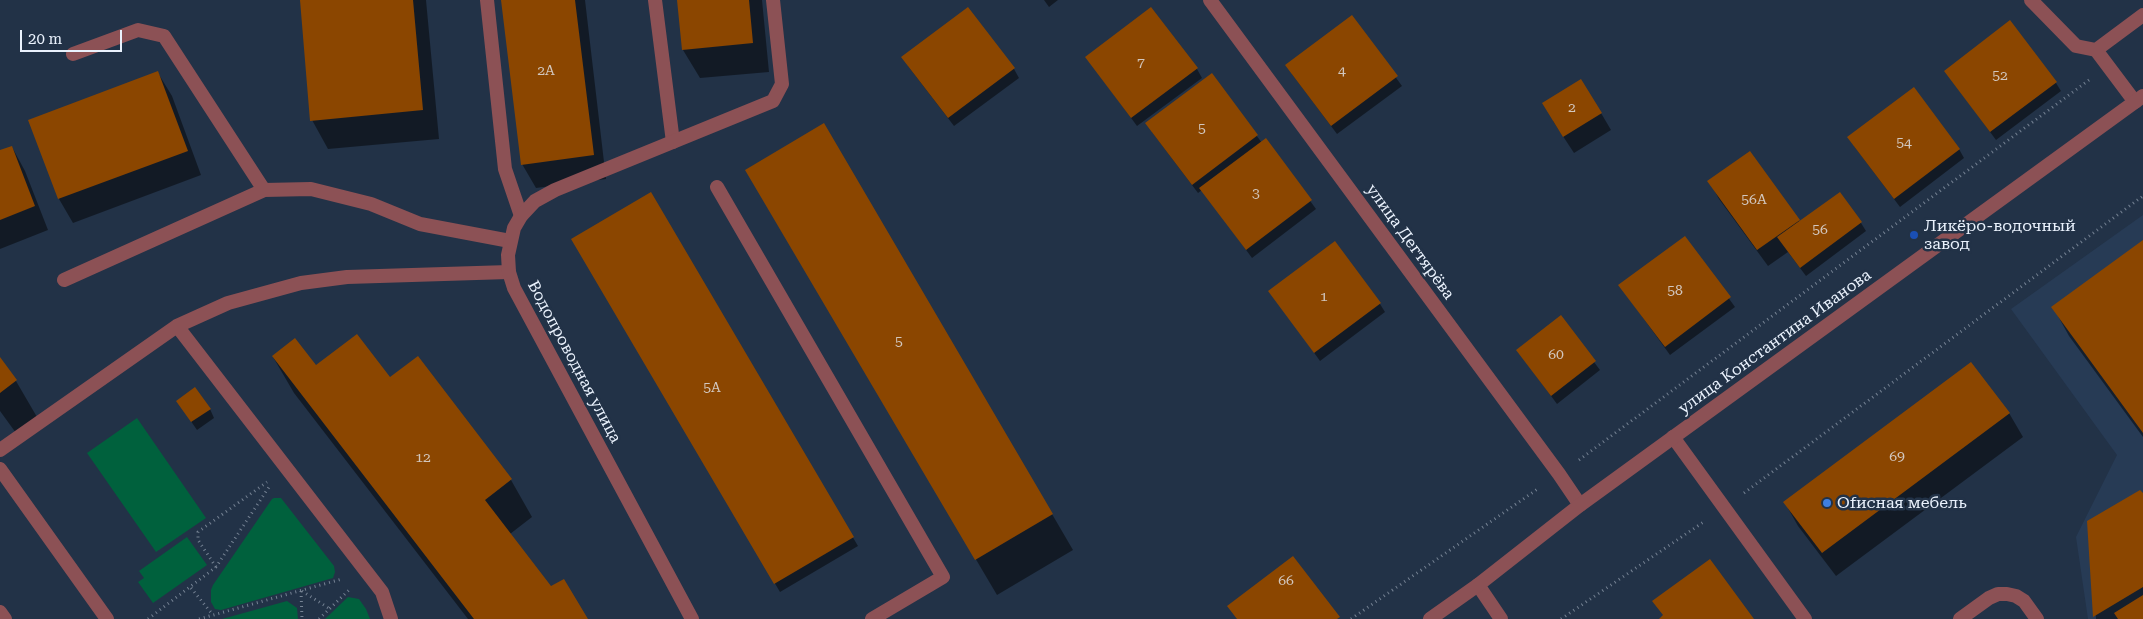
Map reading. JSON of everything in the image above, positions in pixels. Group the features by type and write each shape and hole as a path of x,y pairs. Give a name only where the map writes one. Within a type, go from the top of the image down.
{"street":[{"path":"487,0 506,168 521,216"},
{"path":"655,0 673,142"},
{"name":"Водопроводная улица","path":"692,619 514,288 509,272 508,255 510,241 521,216 535,201 555,190 773,101 782,84 773,0"},
{"name":"улица Дегтярёва","path":"1210,0 1580,505"},
{"path":"2031,0 2076,46 2096,50 2108,66 2139,99"},
{"path":"2096,50 2143,15"},
{"path":"73,54 138,30 164,36 264,190"},
{"name":"улица Константина Иванова","path":"1430,619 1478,585 1580,505 2139,99"},
{"path":"717,187 944,577 872,619"},
{"path":"64,280 264,190 311,189 371,204 420,224 510,241"},
{"path":"0,450 176,326 220,306 249,296 315,281 382,274 509,272"},
{"path":"176,326 282,471 382,592 391,619"},
{"path":"1673,437 1805,619"},
{"path":"0,469 107,619"},
{"path":"1478,585 1501,619"},
{"path":"1960,619 1989,598 1998,594 2008,594 2024,601 2036,619"},
{"path":"0,612 5,619"}],"path":[{"path":"1351,619 1559,474 2108,66"},
{"path":"1561,619 1724,508 2143,196"},
{"path":"216,567 198,540 198,532 282,471"},
{"path":"148,619 216,567 282,471"},
{"path":"199,619 366,572"},
{"path":"319,619 366,572"},
{"path":"190,588 213,615"},
{"path":"301,590 330,609"},
{"path":"301,590 302,619"}],"shaded area":[{"path":"2143,215 2143,619 2088,619 2076,537 2117,455 2011,309"}],"green space":[{"path":"137,418 206,518 156,552 87,453"},
{"path":"274,498 281,498 334,566 333,578 221,610 215,609 211,602 213,585"},
{"path":"187,537 207,565 153,603 138,582 144,578 139,571"},
{"path":"348,597 359,599 370,619 325,619"},
{"path":"287,601 297,608 298,619 222,619"}],"building":[{"path":"300,0 413,0 423,110 310,121"},
{"path":"501,0 575,0 594,155 521,165"},
{"path":"677,0 749,0 753,43 682,50"},
{"path":"968,7 1015,68 948,118 901,57"},
{"path":"1151,7 1198,68 1131,118 1085,57"},
{"path":"1352,15 1398,76 1331,126 1285,65"},
{"path":"2010,20 2057,82 1990,132 1944,71"},
{"path":"158,71 188,151 58,199 28,120"},
{"path":"1212,73 1258,135 1192,185 1145,123"},
{"path":"1581,79 1602,113 1563,137 1542,103"},
{"path":"1914,87 1960,149 1894,199 1847,137"},
{"path":"824,123 1053,514 975,560 745,170"},
{"path":"1266,138 1312,200 1246,250 1199,188"},
{"path":"12,146 35,206 0,220 0,150"},
{"path":"1750,151 1800,220 1757,250 1707,181"},
{"path":"651,192 854,537 774,584 571,239"},
{"path":"1840,192 1862,222 1800,268 1777,237"},
{"path":"1685,236 1731,297 1665,347 1618,285"},
{"path":"2143,240 2143,433 2051,307"},
{"path":"1335,241 1381,303 1314,353 1268,291"},
{"path":"1561,315 1596,361 1551,396 1516,350"},
{"path":"357,334 390,377 418,356 512,479 485,500 551,586 564,579 588,619 474,619 272,356 295,338 316,365"},
{"path":"0,357 17,380 0,393"},
{"path":"1971,362 2010,413 1822,553 1783,502"},
{"path":"195,387 211,409 191,422 176,401"},
{"path":"2140,490 2143,493 2143,587 2093,617 2087,521"},
{"path":"1293,556 1340,617 1337,619 1237,619 1227,606"},
{"path":"1710,559 1754,619 1659,619 1663,615 1652,601"},
{"path":"2143,595 2143,619 2118,619 2114,613"}],"place":[{"name":"Ликёро-водочный завод","path":"1914,235"},
{"name":"Оfисная мебель","path":"1827,503"}]}
